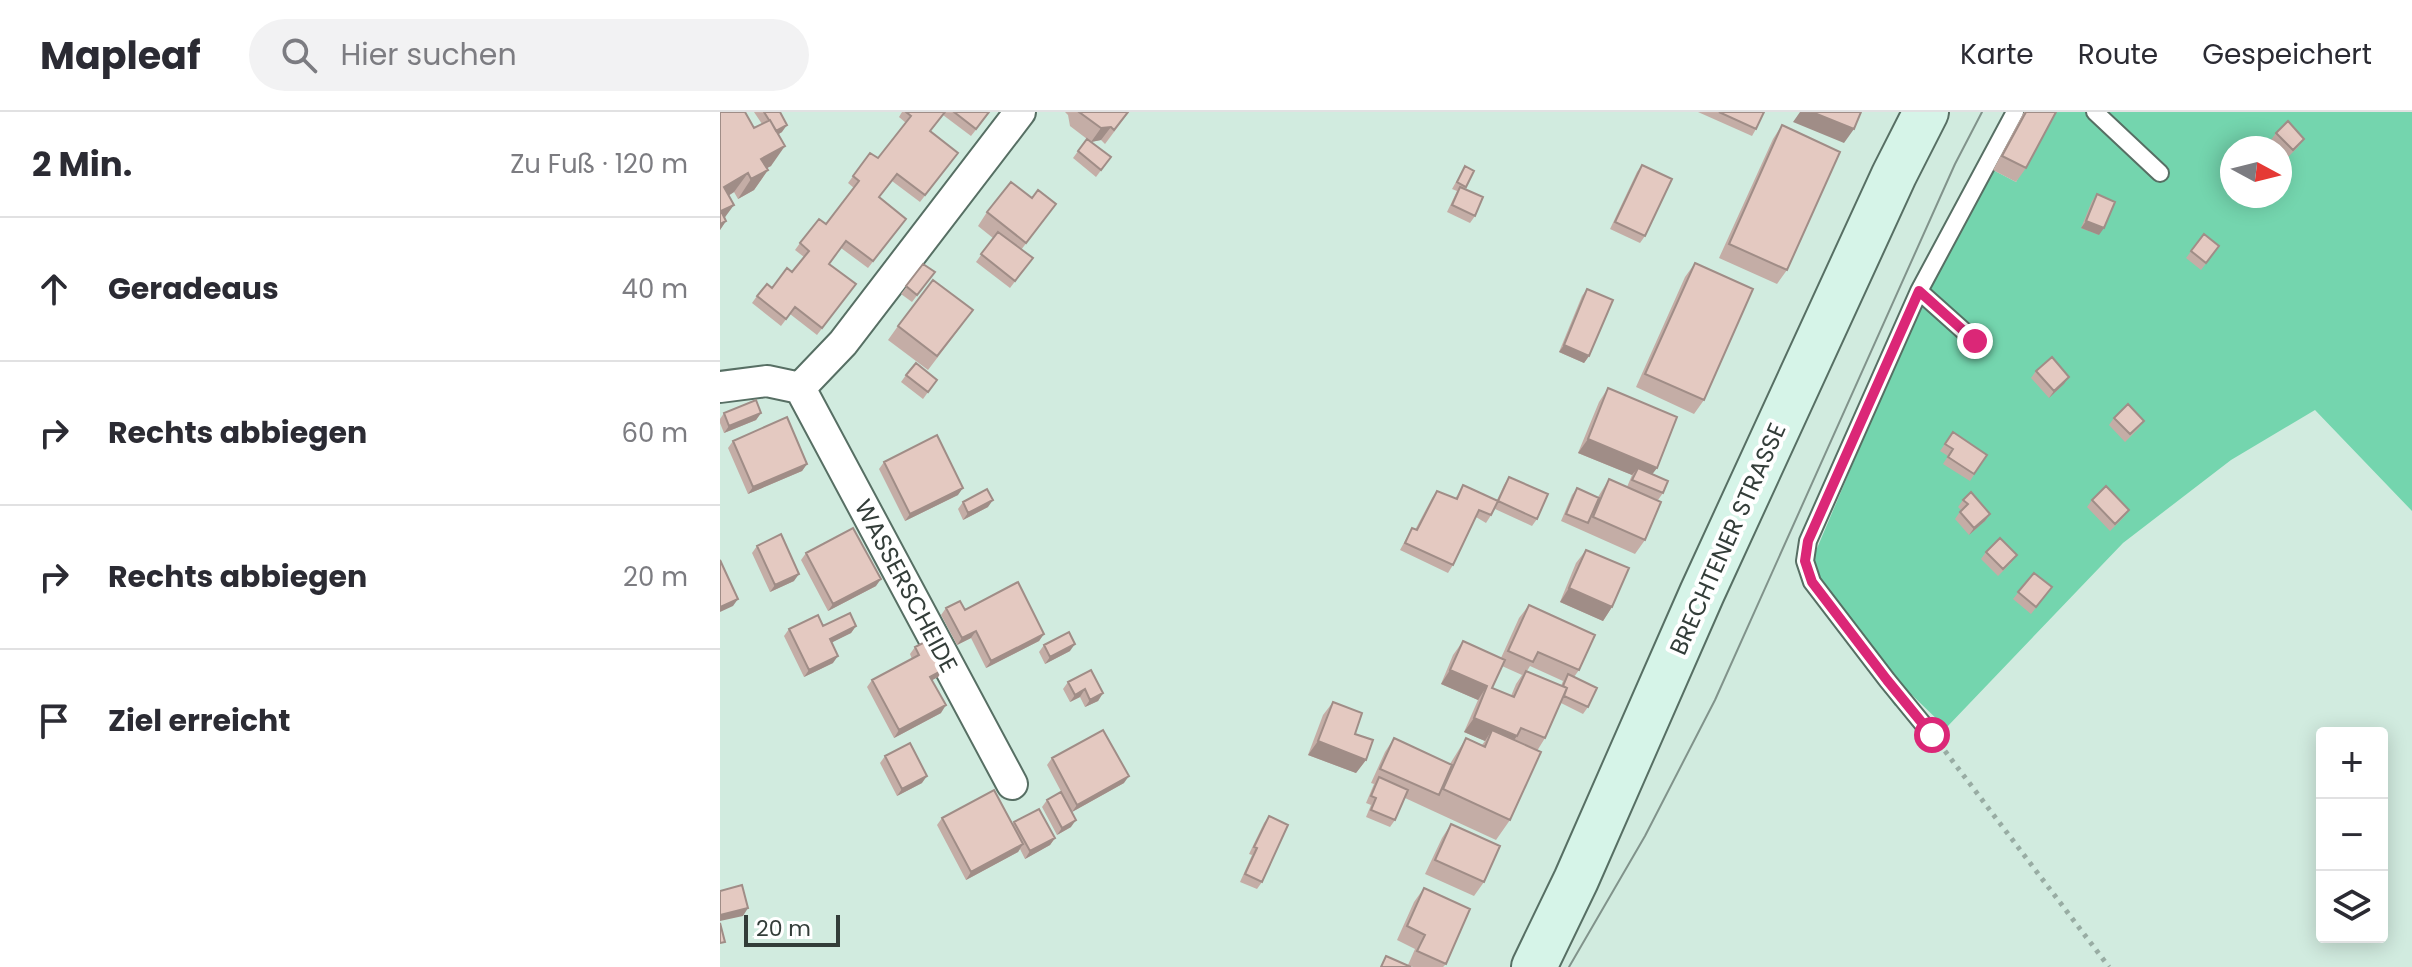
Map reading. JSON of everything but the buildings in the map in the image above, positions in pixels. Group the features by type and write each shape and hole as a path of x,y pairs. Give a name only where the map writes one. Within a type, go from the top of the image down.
{"main road":[{"name":"BRECHTENER STRASSE","path":"1534,967 1583,866 1728,535 1926,112"}],"street":[{"path":"720,387 767,381 800,388 843,343 1020,112"},
{"name":"WASSERSCHEIDE","path":"800,388 1012,784"}],"lane":[{"path":"2095,112 2160,173"},
{"path":"1932,735 1812,582 1805,561 1808,541 1919,291 2012,113"},
{"path":"1919,291 1975,341"}],"path":[{"path":"1932,735 2109,967"}],"green space":[{"path":"2054,112 2412,112 2412,511 2315,410 2231,460 2123,543 1946,728 1912,695 1895,706 1804,579 1929,284 1993,170 2016,182"}],"tram line":[{"path":"1569,967 1645,836 1715,700 1955,164 1982,112"}],"route":[{"path":"1932,735 1812,582 1805,561 1808,541 1919,291 1975,341"}]}
